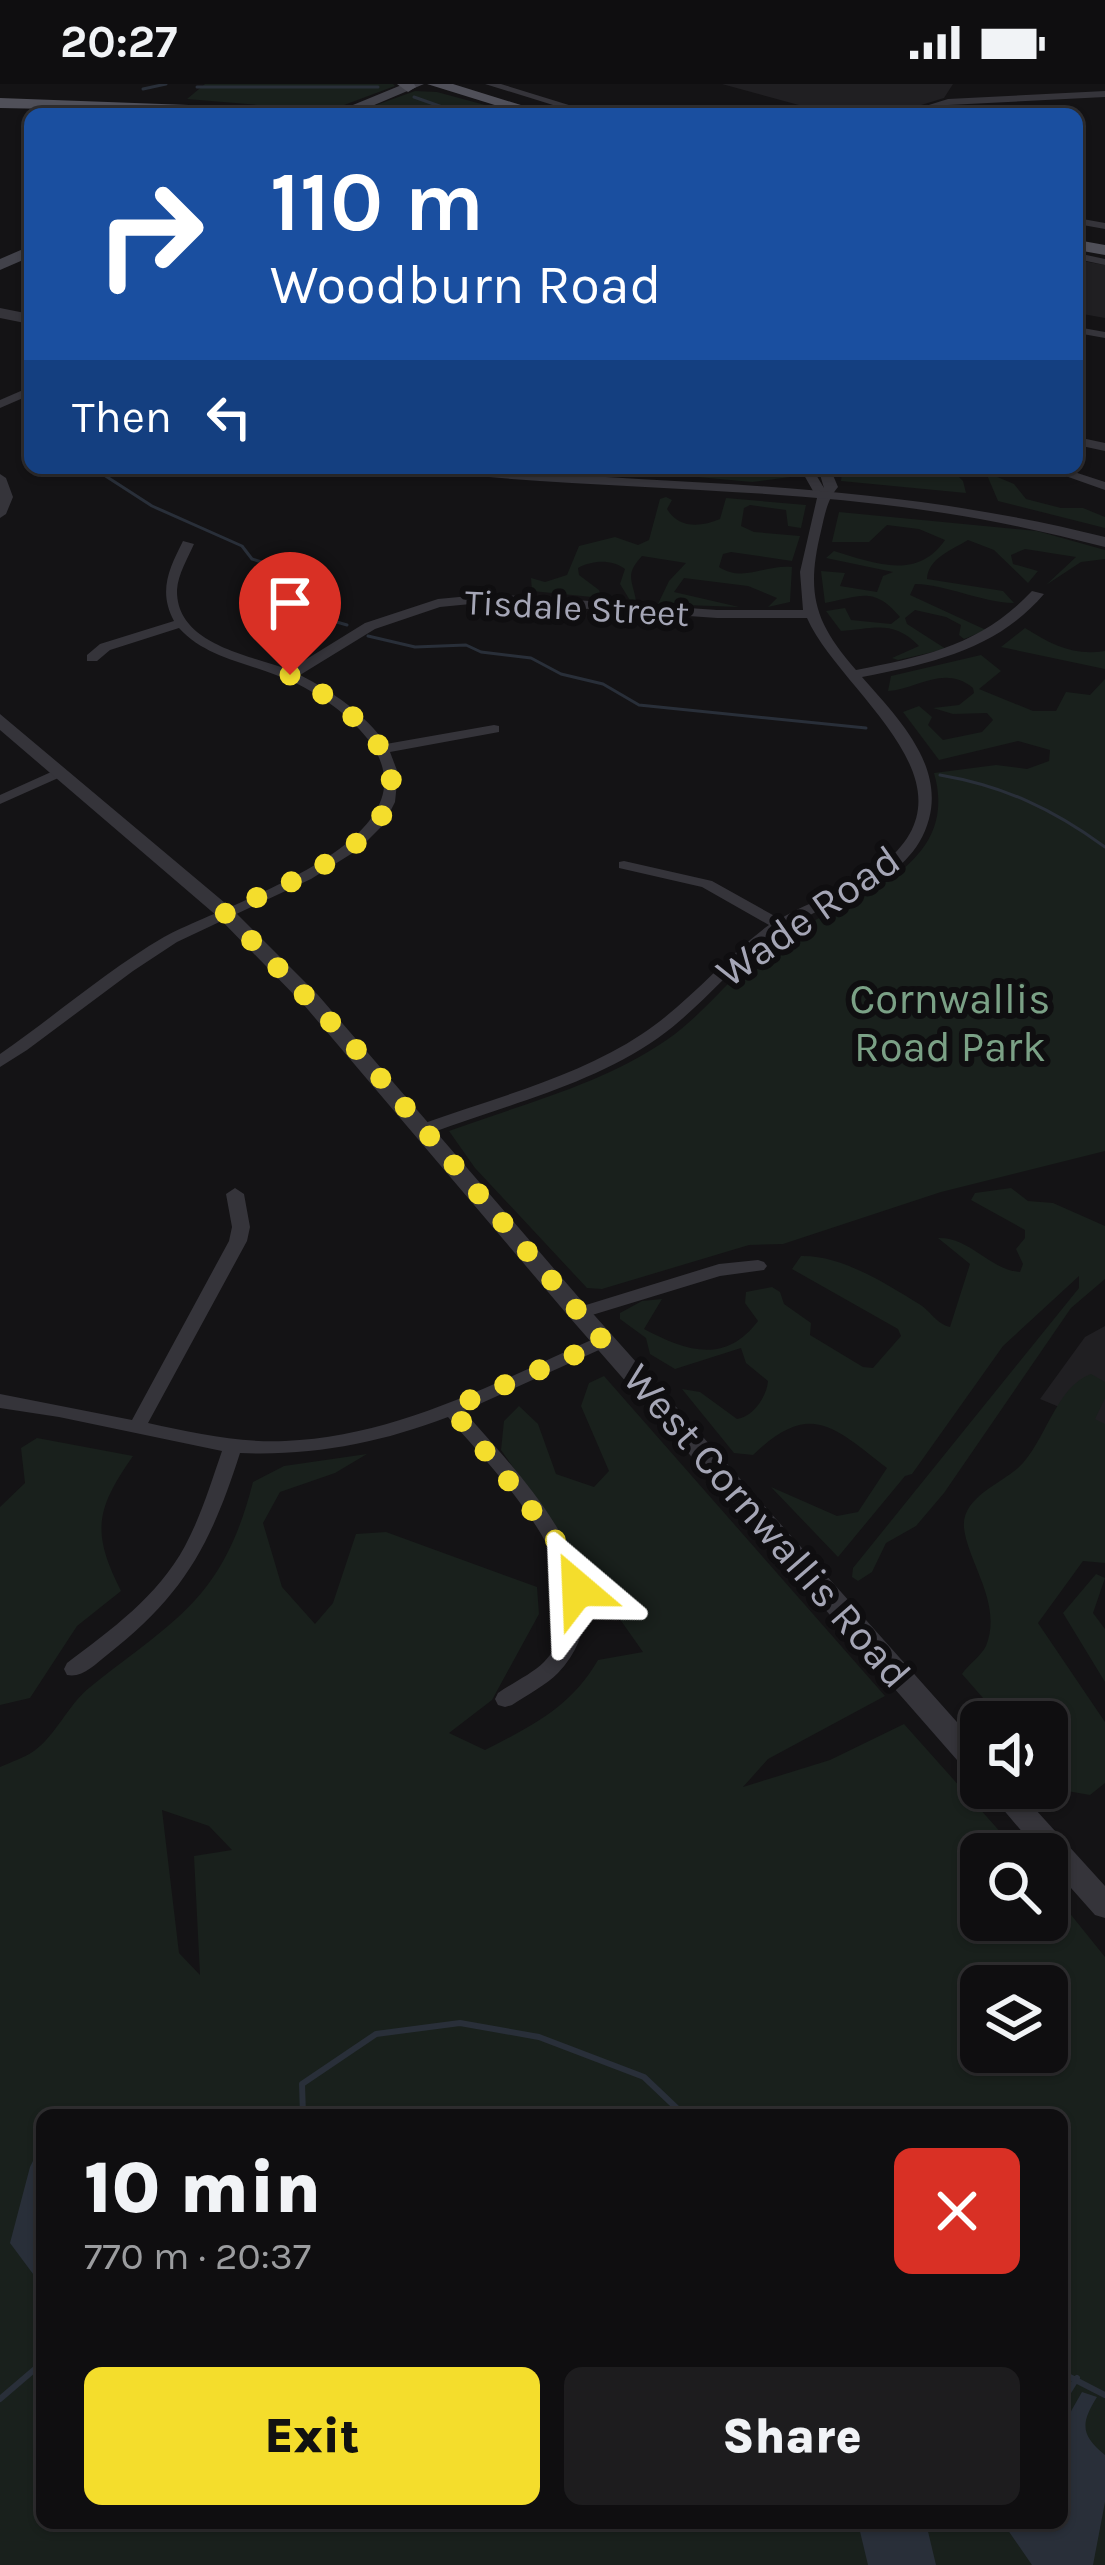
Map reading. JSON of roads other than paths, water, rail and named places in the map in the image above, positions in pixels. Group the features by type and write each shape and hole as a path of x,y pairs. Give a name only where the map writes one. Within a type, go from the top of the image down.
{"main road":[{"path":"435,84 521,108"},
{"path":"139,108 169,98 187,85"},
{"path":"354,108 410,85"},
{"path":"0,107 44,108"}],"street":[{"path":"490,84 572,108"},
{"path":"926,108 948,102 1105,94"},
{"path":"525,474 986,512 1105,542"},
{"path":"809,474 822,496"},
{"path":"811,614 806,570 822,496 832,487 827,474"},
{"path":"1068,474 1105,486"},
{"path":"0,478 7,496 0,514"},
{"path":"0,1062 134,964 224,912 319,867 366,836 390,800 391,774 382,748 339,705 290,675 221,650 180,622 171,584 188,544"},
{"path":"854,675 979,643 1010,624 1037,594"},
{"name":"Tisdale Street","path":"290,675 370,626 438,603 491,598 717,614 811,614"},
{"name":"Wade Road","path":"425,1129 635,1046 676,1018 739,956 780,925 887,869 919,831 925,804 909,746 811,614"},
{"path":"92,658 105,647 180,622"},
{"name":"West Cornwallis Road","path":"0,720 224,912 337,1028 604,1342 960,1744"},
{"path":"382,748 494,729"},
{"path":"0,800 61,772"},
{"path":"624,865 707,884 780,925"},
{"path":"137,1427 238,1241 242,1227 236,1194"},
{"path":"579,1313 719,1270 758,1266"},
{"path":"0,1401 233,1445 353,1440 451,1408 604,1342"},
{"path":"451,1408 564,1551 578,1589 573,1630 564,1649 532,1683 505,1699"},
{"path":"74,1670 133,1624 175,1581 208,1525 233,1445"},
{"path":"1018,1809 1105,1906"}],"waterway":[{"path":"143,89 166,84"},
{"path":"197,87 378,87"},
{"path":"414,97 445,108"},
{"path":"104,475 152,506 242,546 252,559 274,566 275,604 347,625"},
{"path":"368,636 415,647 466,645 481,652 531,658 561,674 603,684 639,705 866,728"},
{"path":"940,775 1027,801 1105,847"},
{"path":"303,2109 302,2084 376,2034 460,2023 539,2037 644,2077 678,2109"},
{"path":"0,2399 36,2368"},
{"path":"1068,2376 1076,2380"},
{"path":"1068,2392 1076,2380"},
{"path":"1076,2380 1105,2395"}],"park label":[{"name":"Cornwallis Road Park","path":"950,1023"}]}
